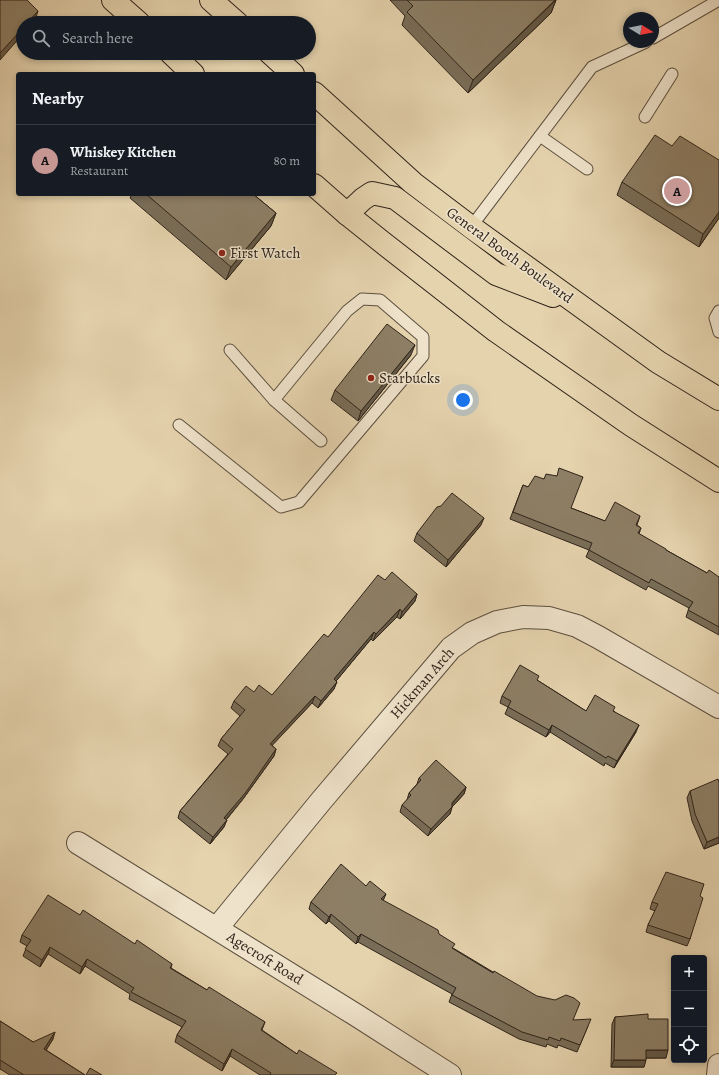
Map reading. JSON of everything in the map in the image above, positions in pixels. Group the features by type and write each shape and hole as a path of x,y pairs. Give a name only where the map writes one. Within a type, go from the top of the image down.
{"highway":[{"path":"113,0 131,16"},
{"path":"211,0 229,16"},
{"path":"178,60 191,72"},
{"path":"278,60 291,72"},
{"name":"General Booth Boulevard","path":"316,95 413,183 471,227 658,362 719,399"},
{"path":"316,187 347,214 496,331 631,425 719,481"},
{"path":"347,214 372,193 395,198 496,274 581,307"}],"street":[{"name":"Hickman Arch","path":"217,928 321,801 451,648 472,633 497,622 523,617 549,618 577,626 598,636 719,707"},
{"name":"Agecroft Road","path":"78,843 217,928 450,1075"},
{"path":"718,1075 719,1066"}],"lane":[{"path":"659,35 719,0"},
{"path":"471,227 592,67 633,48"},
{"path":"645,117 672,74"},
{"path":"540,136 587,168"},
{"path":"179,425 281,507 300,502 423,356 423,337 380,300 362,299 347,311 274,400"},
{"path":"719,311 715,318 719,332"},
{"path":"230,350 274,400 321,442"}],"building":[{"path":"0,0 27,0 38,11 33,16 16,16 16,36 0,53"},
{"path":"407,0 555,0 473,80 407,12 413,6"},
{"path":"655,135 672,146 680,136 719,160 719,212 703,234 622,182"},
{"name":"First Watch","path":"148,196 255,196 276,213 231,267"},
{"name":"Starbucks","path":"387,324 415,345 361,411 335,390"},
{"path":"559,468 583,477 571,508 605,521 615,502 640,516 636,525 641,528 638,533 707,573 709,570 719,577 719,627 688,610 693,602 651,579 649,583 589,550 592,543 513,512 523,485 528,487 535,476 544,479 546,474 557,476"},
{"path":"452,493 484,518 448,560 417,533 437,507 441,506"},
{"path":"392,572 417,594 402,612 400,609 376,634 374,632 334,679 337,682 321,701 315,696 270,744 276,749 246,792 224,818 227,820 213,837 180,811 233,749 221,739 245,710 234,701 246,686 254,692 259,685 272,695 324,634 328,637 378,575 385,580"},
{"path":"520,665 539,676 537,680 586,711 595,695 615,707 613,711 639,725 617,761 608,756 606,758 552,725 549,730 508,707 511,701 502,696"},
{"path":"436,760 466,787 452,803 452,807 431,829 402,805 411,795 409,793 421,780 419,778"},
{"path":"718,779 719,837 707,842 695,814 690,791"},
{"path":"341,864 366,886 370,881 386,894 381,899 438,930 439,934 455,944 452,948 493,973 494,971 537,996 555,1000 566,995 574,998 580,1003 573,1020 591,1019 580,1045 561,1038 560,1041 549,1037 548,1040 522,1032 452,995 456,988 361,934 358,937 331,914 329,917 311,902"},
{"path":"666,872 704,884 700,896 703,898 690,939 648,925 658,904 652,902"},
{"path":"48,895 80,915 83,910 135,944 137,940 172,964 170,968 207,990 209,987 265,1022 261,1030 297,1054 299,1050 337,1073 335,1075 270,1075 271,1073 232,1049 224,1064 177,1035 186,1021 131,992 134,988 87,959 82,967 50,947 42,960 25,949 31,940 22,935"},
{"path":"648,1014 648,1019 668,1019 668,1050 646,1050 646,1060 614,1060 615,1017"},
{"path":"0,1021 33,1042 55,1032 44,1049 85,1075 24,1075 0,1060"},
{"path":"90,1068 102,1075 86,1075"}],"place":[{"name":"Whiskey Kitchen","path":"677,191"},
{"name":"First Watch","path":"222,253"},
{"name":"Starbucks","path":"371,378"}]}
